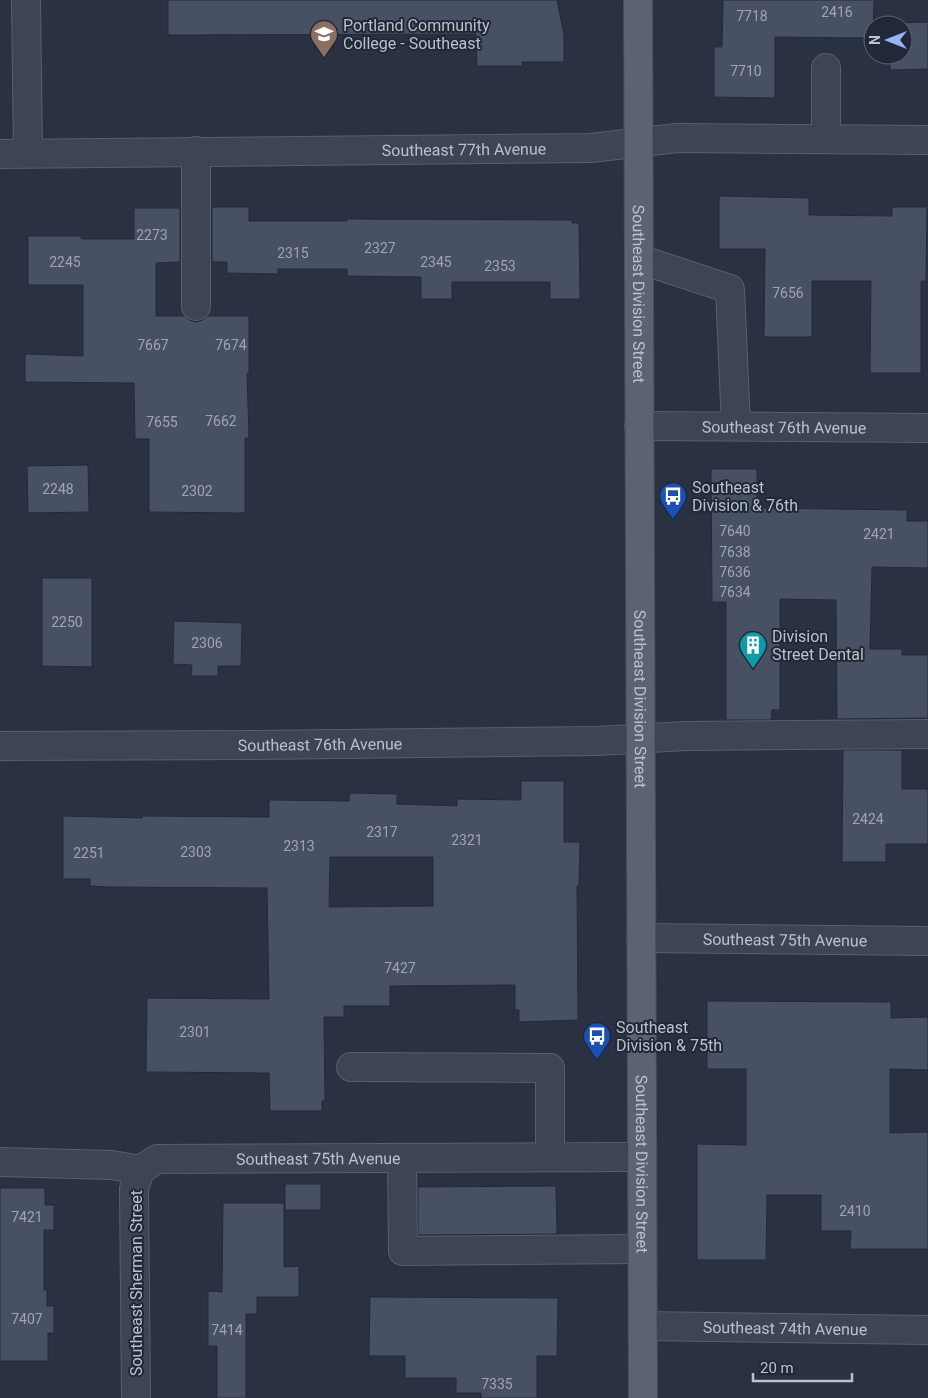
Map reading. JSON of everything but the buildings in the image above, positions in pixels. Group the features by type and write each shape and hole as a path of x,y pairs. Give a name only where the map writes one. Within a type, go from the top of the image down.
{"main road":[{"name":"Southeast Division Street","path":"638,0 643,1398"}],"street":[{"path":"26,0 28,153"},
{"path":"826,68 826,139"},
{"name":"Southeast 77th Avenue","path":"0,154 591,148 677,138 928,140"},
{"path":"196,151 196,306"},
{"path":"639,259 730,289 736,426"},
{"name":"Southeast 76th Avenue","path":"639,426 928,428"},
{"name":"Southeast 76th Avenue","path":"0,746 598,741 686,736 928,734"},
{"name":"Southeast 75th Avenue","path":"641,938 928,941"},
{"path":"351,1067 550,1068 550,1157"},
{"name":"Southeast 75th Avenue","path":"140,1170 157,1159 642,1157"},
{"path":"402,1158 403,1251 642,1249"},
{"path":"0,1162 112,1165 140,1170"},
{"name":"Southeast Sherman Street","path":"136,1398 134,1189 140,1170"},
{"name":"Southeast 74th Avenue","path":"643,1326 928,1330"}],"place":[{"name":"Portland Community College - Southeast","path":"324,58"},
{"name":"Southeast Division & 76th","path":"673,520"},
{"name":"Division Street Dental","path":"753,669"},
{"name":"Southeast Division & 75th","path":"597,1060"}]}
